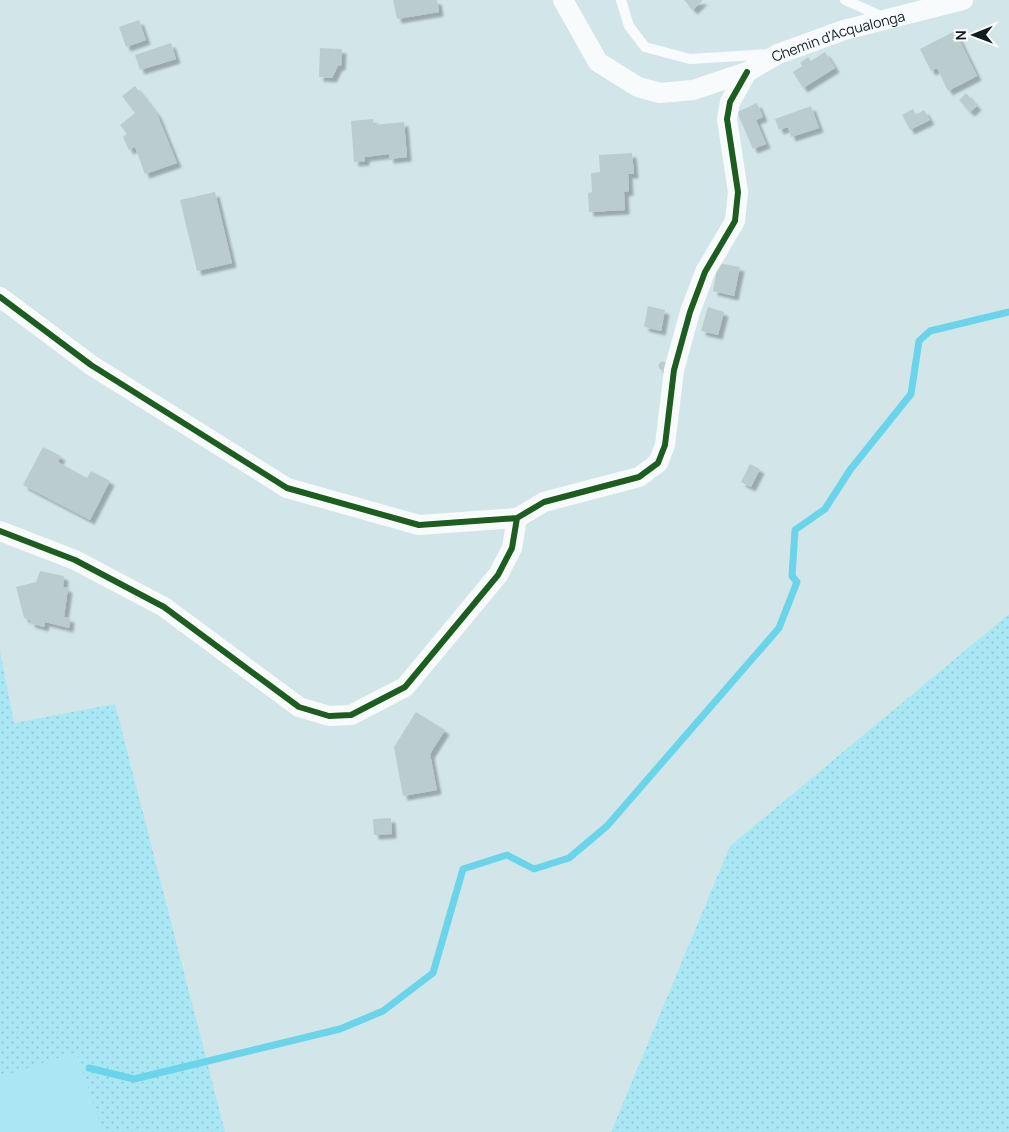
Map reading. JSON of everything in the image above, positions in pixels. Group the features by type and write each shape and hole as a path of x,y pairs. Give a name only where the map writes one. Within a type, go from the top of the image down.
{"street":[{"name":"Chemin d'Acqualonga","path":"563,0 598,62 638,87 660,93 693,90 746,72 778,54 844,30 963,0"},
{"path":"0,297 91,365 286,488 419,525 517,518 544,502 639,476 658,463 665,445 674,370 690,312 705,272 735,221 738,192 727,119 730,102 746,72"},
{"path":"0,531 75,560 164,607 299,707 329,716 351,714 405,687 498,575 512,548 517,518"}],"lane":[{"path":"621,0 629,26 645,47 690,59 778,54"},
{"path":"845,0 889,20"}],"shaded area":[{"path":"1009,614 1009,1132 611,1132 730,846"},
{"path":"0,651 14,723 115,704 225,1132 0,1132"},
{"path":"76,1052 103,1132 0,1132 0,1077"}],"building":[{"path":"393,0 437,0 439,12 397,19"},
{"path":"684,0 703,0 693,10"},
{"path":"139,20 146,40 126,47 119,27"},
{"path":"955,31 977,76 948,91 937,68 931,71 920,49"},
{"path":"171,43 176,59 140,70 135,55"},
{"path":"320,48 342,49 341,66 338,66 332,78 319,77"},
{"path":"825,52 835,68 803,88 793,72 802,66 800,63 808,57 811,61"},
{"path":"135,86 157,114 177,163 145,174 135,147 129,150 123,137 127,134 120,125 135,113 122,96"},
{"path":"966,93 977,106 970,112 959,100"},
{"path":"757,103 763,117 756,120 766,144 753,149 737,112"},
{"path":"811,106 819,128 791,137 788,127 779,130 775,119"},
{"path":"913,109 916,115 924,110 930,120 910,130 902,115"},
{"path":"373,119 374,125 404,122 407,157 389,159 389,154 365,157 365,161 354,162 351,121"},
{"path":"632,153 634,174 628,174 629,191 624,192 625,210 589,212 588,193 592,192 591,173 600,172 599,155"},
{"path":"215,192 232,263 197,271 180,200"},
{"path":"718,263 740,267 734,296 713,291"},
{"path":"648,306 665,310 661,331 644,327"},
{"path":"708,307 724,312 718,335 701,331"},
{"path":"663,362 667,366 663,370 659,366"},
{"path":"43,447 61,456 58,462 87,478 91,471 110,481 90,520 23,485"},
{"path":"750,464 760,469 751,487 741,482"},
{"path":"40,571 64,576 63,587 68,588 64,617 70,618 69,628 45,622 44,627 30,623 31,620 24,618 16,587 36,582"},
{"path":"416,712 445,730 430,754 437,790 403,796 394,747"},
{"path":"391,818 392,834 374,835 373,819"}],"waterway":[{"path":"89,1068 134,1079 340,1029 383,1011 433,973 463,869 507,855 534,869 569,858 607,826 779,628 797,582 792,576 795,530 825,509 850,470 911,394 919,341 930,331 1009,312"}],"cycle path":[{"path":"0,531 75,560 164,607 299,707 329,716 351,715 405,687 498,575 512,548 517,518 544,502 639,477 658,463 665,445 674,370 690,312 705,272 735,221 738,192 727,119 730,102 747,72"},
{"path":"0,297 91,365 287,488 419,525 517,518"}]}
